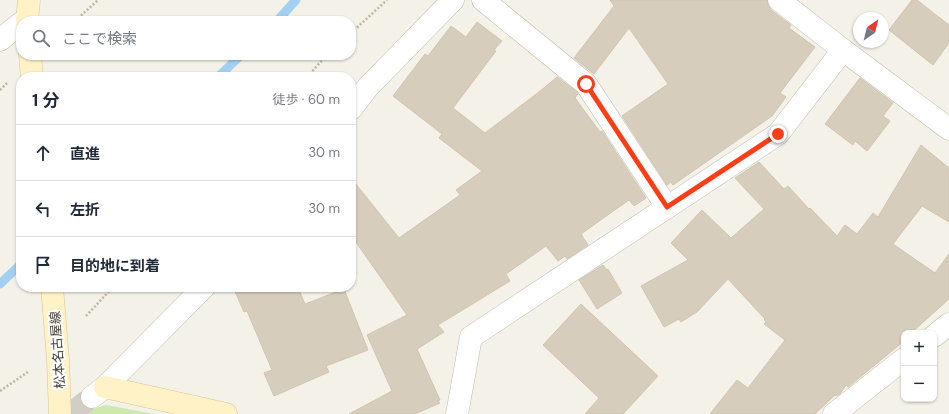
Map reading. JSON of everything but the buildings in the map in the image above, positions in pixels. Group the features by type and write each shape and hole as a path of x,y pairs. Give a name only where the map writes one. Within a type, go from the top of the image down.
{"main road":[{"path":"30,60 32,72"},
{"name":"松本名古屋線","path":"52,292 58,360 60,414"},
{"path":"99,392 226,414"}],"street":[{"path":"356,103 368,87 453,0"},
{"path":"484,0 586,84 667,207"},
{"path":"779,0 949,130"},
{"path":"0,40 16,25"},
{"path":"457,414 471,337 778,134 843,50"},
{"path":"99,392 199,292"},
{"path":"937,334 949,324"},
{"path":"834,414 901,361"}],"path":[{"path":"80,16 98,0"},
{"path":"356,28 387,0"},
{"path":"312,72 322,60"},
{"path":"86,316 108,292"},
{"path":"0,391 28,372"}],"green space":[{"path":"106,405 154,414 88,414 93,409"}],"waterway":[{"path":"282,16 296,0"},
{"path":"223,72 236,60"},
{"path":"0,284 16,269"}],"tunnel":[{"path":"70,414 92,397"}],"route":[{"path":"586,84 667,207 778,134"}]}
